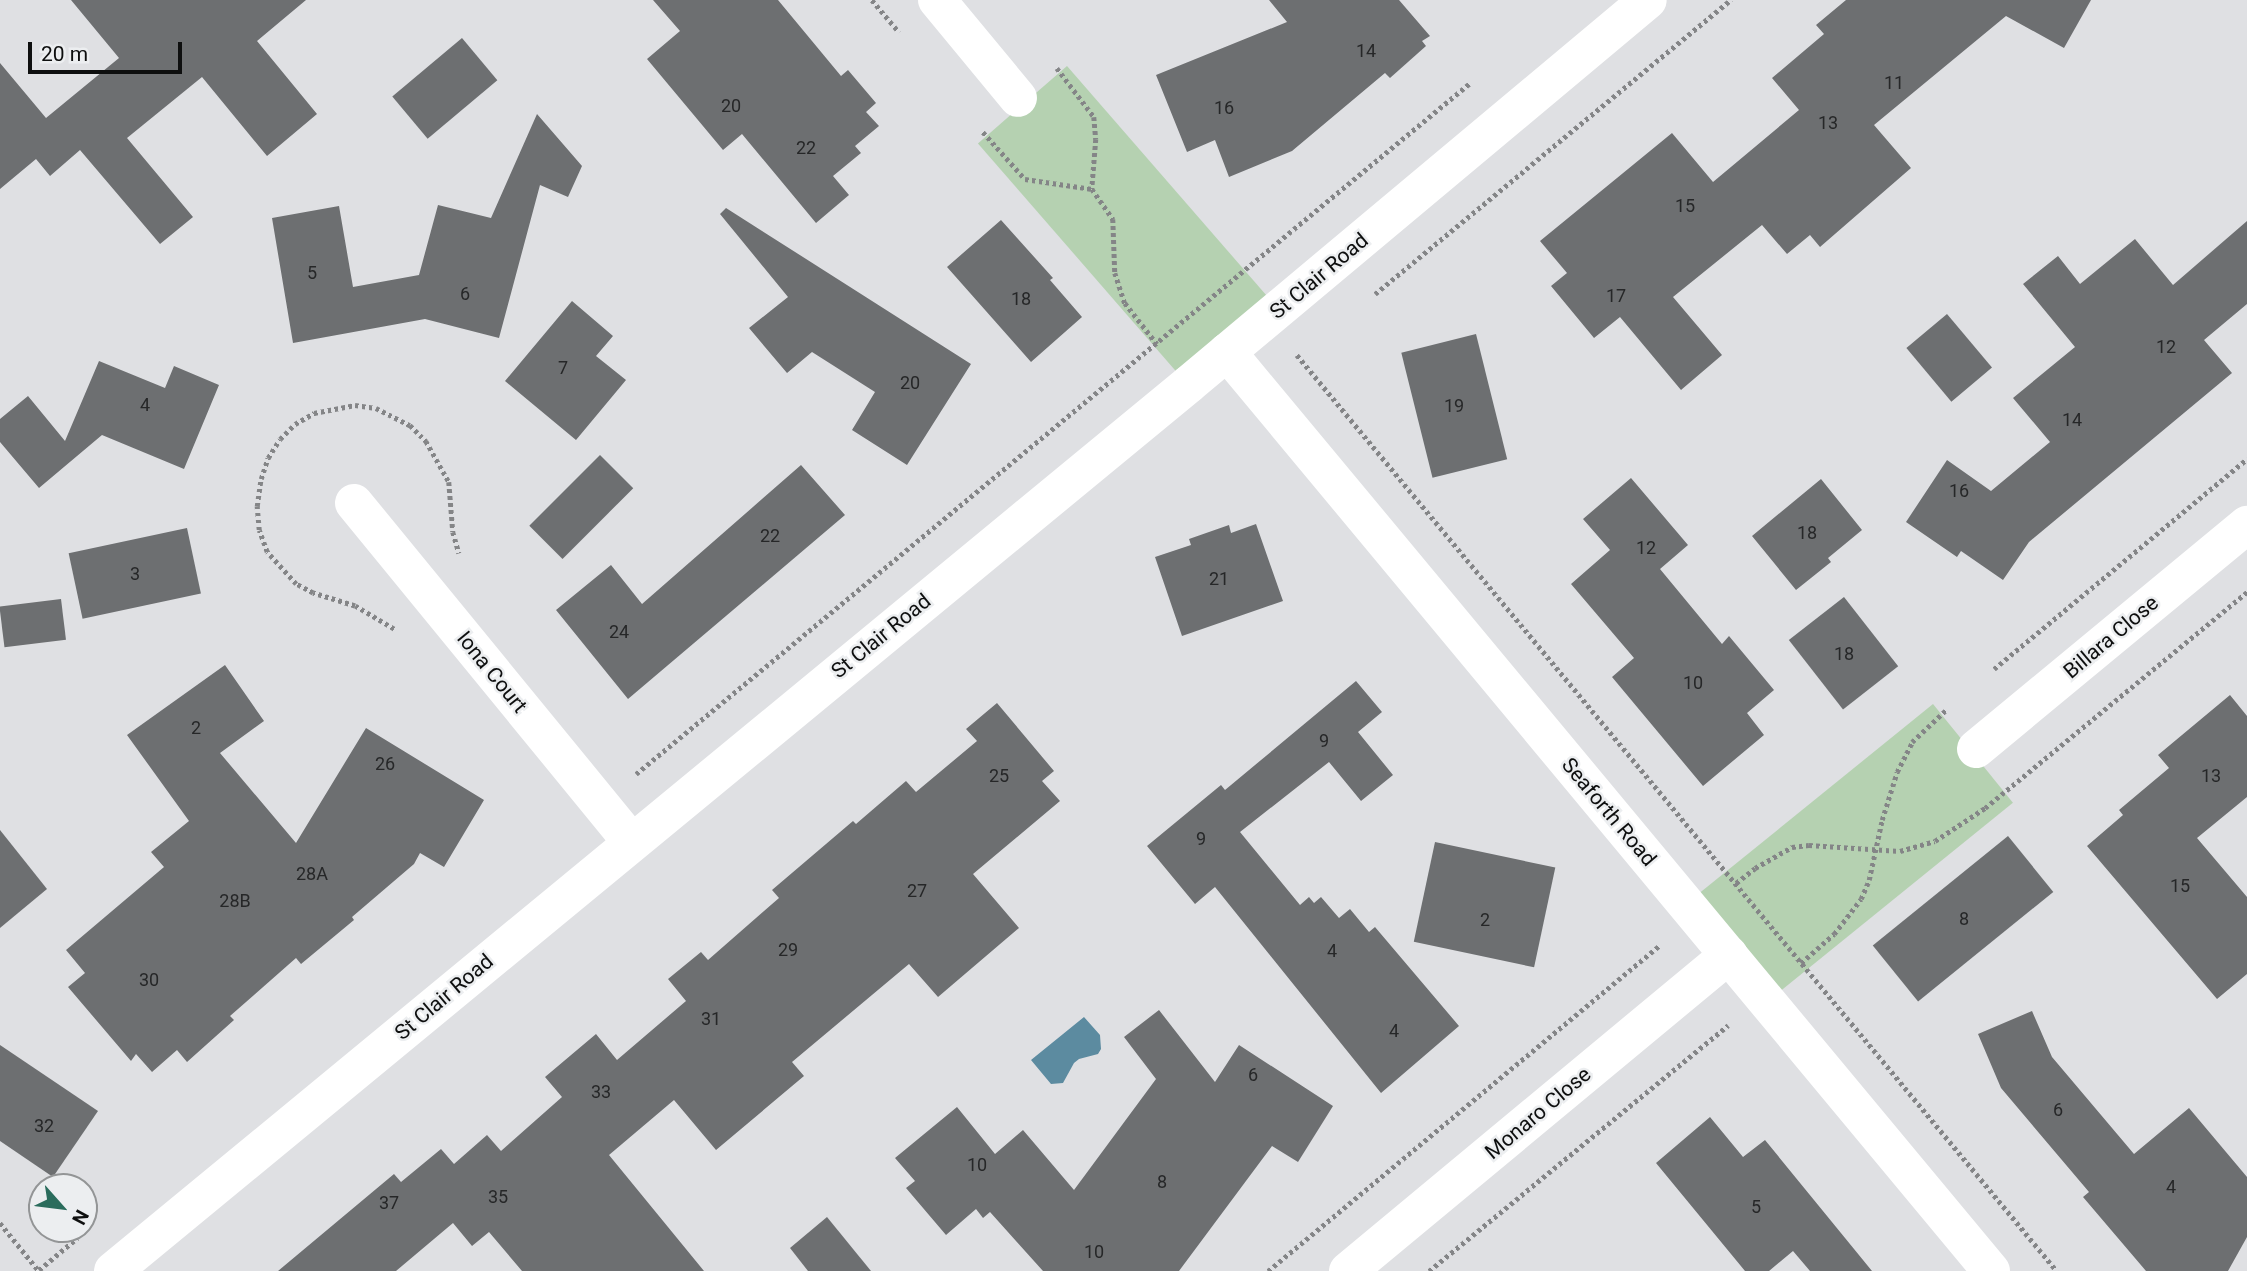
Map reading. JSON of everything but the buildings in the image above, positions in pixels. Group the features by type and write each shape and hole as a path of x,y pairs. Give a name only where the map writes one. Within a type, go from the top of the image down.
{"street":[{"path":"937,0 1018,98"},
{"name":"St Clair Road","path":"113,1271 1227,352 1648,0"},
{"name":"Seaforth Road","path":"1227,352 1991,1271"},
{"name":"Iona Court","path":"354,503 631,841"},
{"name":"Billara Close","path":"1976,750 2247,524"},
{"name":"Monaro Close","path":"1348,1271 1729,955"}],"path":[{"path":"872,0 906,41"},
{"path":"1364,303 1731,0"},
{"path":"627,781 1476,79"},
{"path":"975,122 1025,178 1092,189 1110,211 1115,226 1115,273 1125,303 1164,354"},
{"path":"1290,346 2057,1271"},
{"path":"1288,366 1310,348"},
{"path":"1268,1271 1668,938"},
{"path":"1429,1271 1731,1022"},
{"path":"0,1223 40,1271"}],"green space":[{"path":"1067,66 1278,309 1189,386 978,143"},
{"path":"1933,704 2013,803 1766,1003 1686,904"}],"water":[{"path":"1084,1017 1100,1035 1101,1049 1098,1054 1074,1063 1063,1083 1051,1084 1031,1060"}]}
